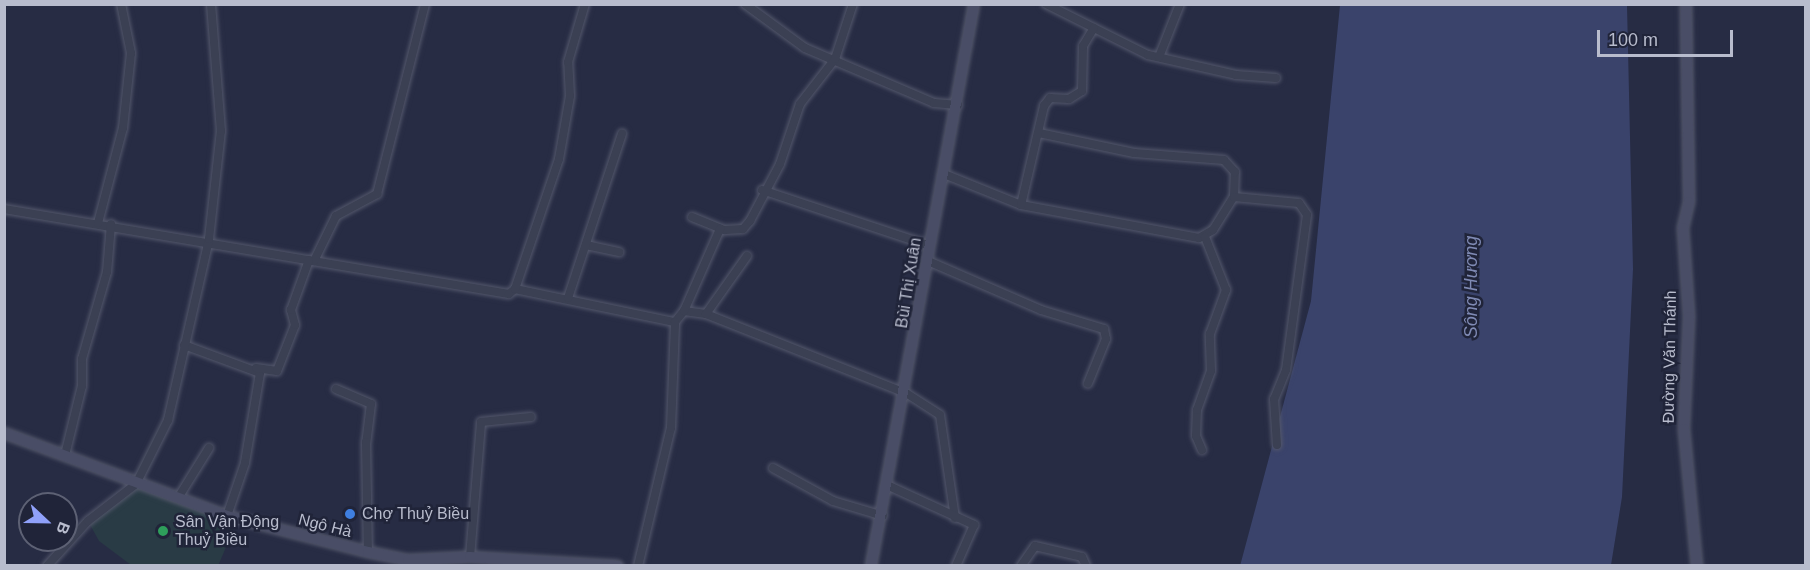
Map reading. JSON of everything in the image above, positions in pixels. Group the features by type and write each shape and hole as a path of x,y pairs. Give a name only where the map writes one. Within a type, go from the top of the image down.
{"street":[{"path":"98,223 124,117 131,53 122,4"},
{"path":"47,566 88,521 136,483 168,420 208,239 221,130 211,4"},
{"path":"184,345 256,368 277,371 295,325 291,310 311,260 336,216 377,195 425,4"},
{"path":"4,209 208,239 311,260 509,294 515,289 559,159 570,96 568,62 585,4"},
{"path":"745,4 805,48 934,103 958,105"},
{"path":"692,217 720,229 743,229 762,190 780,164 800,104 835,59 853,4"},
{"name":"Bùi Thị Xuân","path":"871,566 889,486 974,4"},
{"path":"1046,4 1159,57 1276,78"},
{"path":"1159,57 1180,4"},
{"name":"Đường Văn Thánh","path":"1686,4 1689,202 1683,228 1689,317 1684,429 1697,566"},
{"path":"1021,205 1046,101 1082,91 1083,46 1094,28"},
{"path":"568,298 622,134"},
{"path":"1039,134 1134,153 1224,160 1235,172 1234,197 1205,237"},
{"path":"944,174 1021,205 1205,237"},
{"path":"762,190 930,246"},
{"path":"1234,197 1299,203 1307,215 1286,370 1274,399 1277,445"},
{"path":"65,455 82,359 106,280 111,224"},
{"path":"638,566 671,428 675,322 684,311 720,229"},
{"path":"1202,450 1196,436 1197,410 1211,370 1210,334 1226,290 1205,237"},
{"path":"586,245 619,252"},
{"path":"706,314 747,256"},
{"path":"928,261 1041,310 1104,329 1106,339 1088,383"},
{"path":"515,289 568,298 675,322"},
{"path":"684,311 706,314 906,393 944,424 942,451 955,518"},
{"path":"227,516 245,463 250,411 260,377 256,368"},
{"path":"336,389 371,404 366,442 368,552"},
{"path":"470,557 481,422 531,417"},
{"name":"Ngô Hà","path":"4,433 227,516 408,561 470,557 618,566"},
{"path":"178,498 209,448"},
{"path":"774,468 833,501 883,516"},
{"path":"889,486 975,527 956,566"},
{"path":"1021,566 1035,546 1082,557 1086,566"}],"shaded area":[{"name":"Sân Vận Động Thuỷ Biều","path":"136,484 238,519 218,566 131,565 99,541 88,521"}],"water":[{"name":"Sông Hương","path":"1340,5 1627,5 1633,269 1622,497 1611,565 1240,566 1311,301"}],"place":[{"name":"Chợ Thuỷ Biều","path":"350,514"},
{"name":"Sân Vận Động Thuỷ Biều","path":"163,531"}]}
